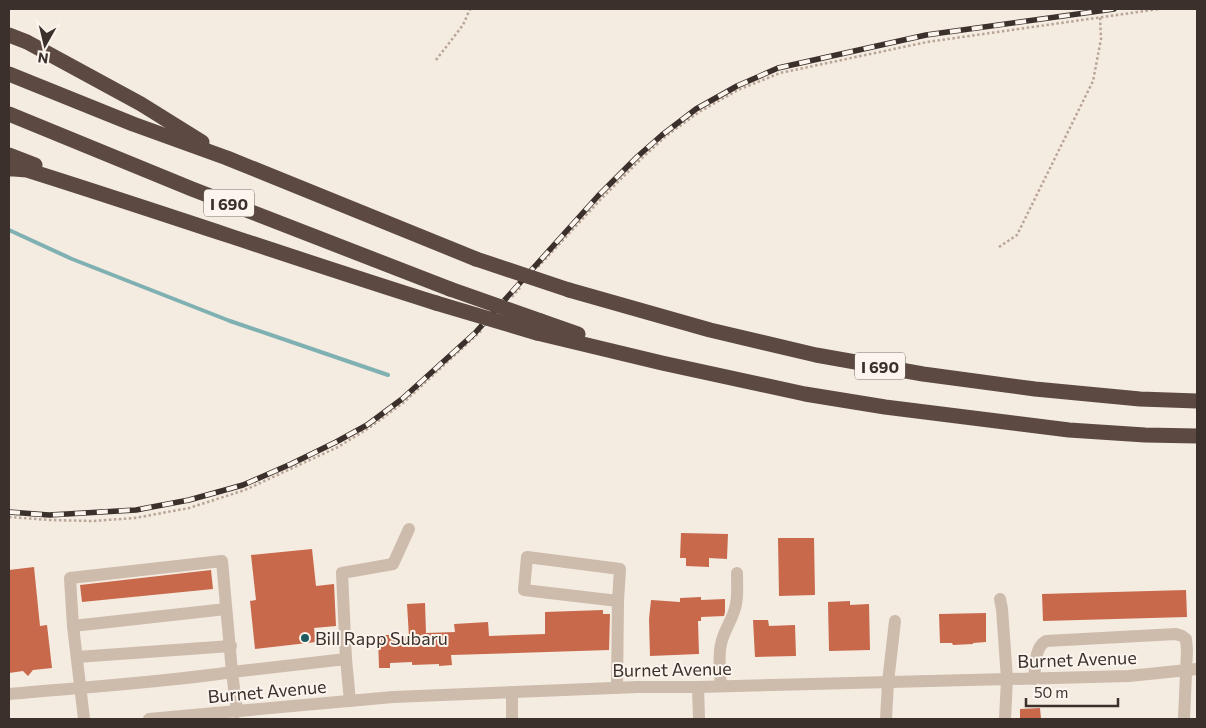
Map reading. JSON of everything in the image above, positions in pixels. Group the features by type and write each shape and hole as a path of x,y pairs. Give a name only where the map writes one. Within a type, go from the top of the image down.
{"highway":[{"path":"9,35 27,42 140,104 227,158"},
{"name":"I 690","path":"9,74 133,124 227,158 476,259 569,290 710,330 816,355 923,374 1035,390 1140,399 1197,401"},
{"name":"I 690","path":"9,114 192,189 450,289 539,327 662,363 805,394 885,408 1069,430 1197,436"},
{"path":"9,155 127,201"},
{"path":"9,169 27,170 127,201 343,274 436,303 539,327"}],"street":[{"path":"350,701 342,574 393,564 409,529"},
{"path":"617,688 620,569 527,557 524,590 618,601"},
{"path":"84,719 73,626 70,578 222,561 237,712"},
{"path":"721,686 721,645 736,604 737,573"},
{"path":"1000,599 1007,680 1005,719"},
{"path":"73,626 226,609"},
{"path":"886,719 895,622"},
{"path":"1034,679 1037,651 1040,644 1046,641 1176,634 1186,639 1192,670 1184,719"},
{"path":"77,657 230,646"},
{"path":"9,694 209,675 346,659"},
{"name":"Burnet Avenue","path":"149,719 394,697 617,688 1128,676 1192,670"},
{"path":"698,687 699,719"},
{"path":"512,692 512,719"}],"path":[{"path":"436,60 464,25 470,9"},
{"path":"534,272 602,198 666,136 699,112 738,90 780,73 926,42 1159,9"},
{"path":"998,247 1017,235 1093,81 1101,39 1100,17"},
{"path":"510,300 522,286"},
{"path":"9,517 84,521 135,518 189,508 245,490 338,447 369,428 403,403 484,327"}],"building":[{"path":"681,533 728,534 727,559 709,558 709,567 686,566 686,558 680,558"},
{"path":"778,538 814,538 815,595 779,596"},
{"path":"312,549 316,586 334,584 336,626 314,628 316,642 255,649 250,601 256,600 251,555"},
{"path":"34,567 40,626 47,625 52,668 33,670 28,676 23,671 9,673 9,570"},
{"path":"211,570 213,589 82,602 80,585"},
{"path":"1186,590 1187,617 1043,621 1042,594"},
{"path":"701,597 701,600 725,599 725,612 724,616 701,617 701,621 698,621 699,654 650,656 649,619 651,600 680,602 680,598"},
{"path":"850,601 850,605 869,604 870,650 829,651 828,602"},
{"path":"425,603 426,633 455,632 454,624 488,622 489,636 545,634 545,612 603,610 603,614 610,614 609,650 451,655 452,665 412,665 412,662 390,663 390,668 379,668 378,635 389,635 389,638 409,637 407,604"},
{"path":"986,613 986,642 953,645 952,643 940,643 939,614"},
{"path":"753,620 768,620 769,626 795,625 796,656 755,657"},
{"path":"1040,708 1041,719 1020,719 1020,709"}],"waterway":[{"path":"9,230 72,259 230,321 388,375"}],"railway":[{"path":"9,512 49,515 136,510 189,500 243,485 291,464 367,425 402,399 475,333 598,196 637,157 696,109 737,86 778,68 926,35 1114,9"}],"place":[{"name":"Bill Rapp Subaru","path":"305,638"}]}
